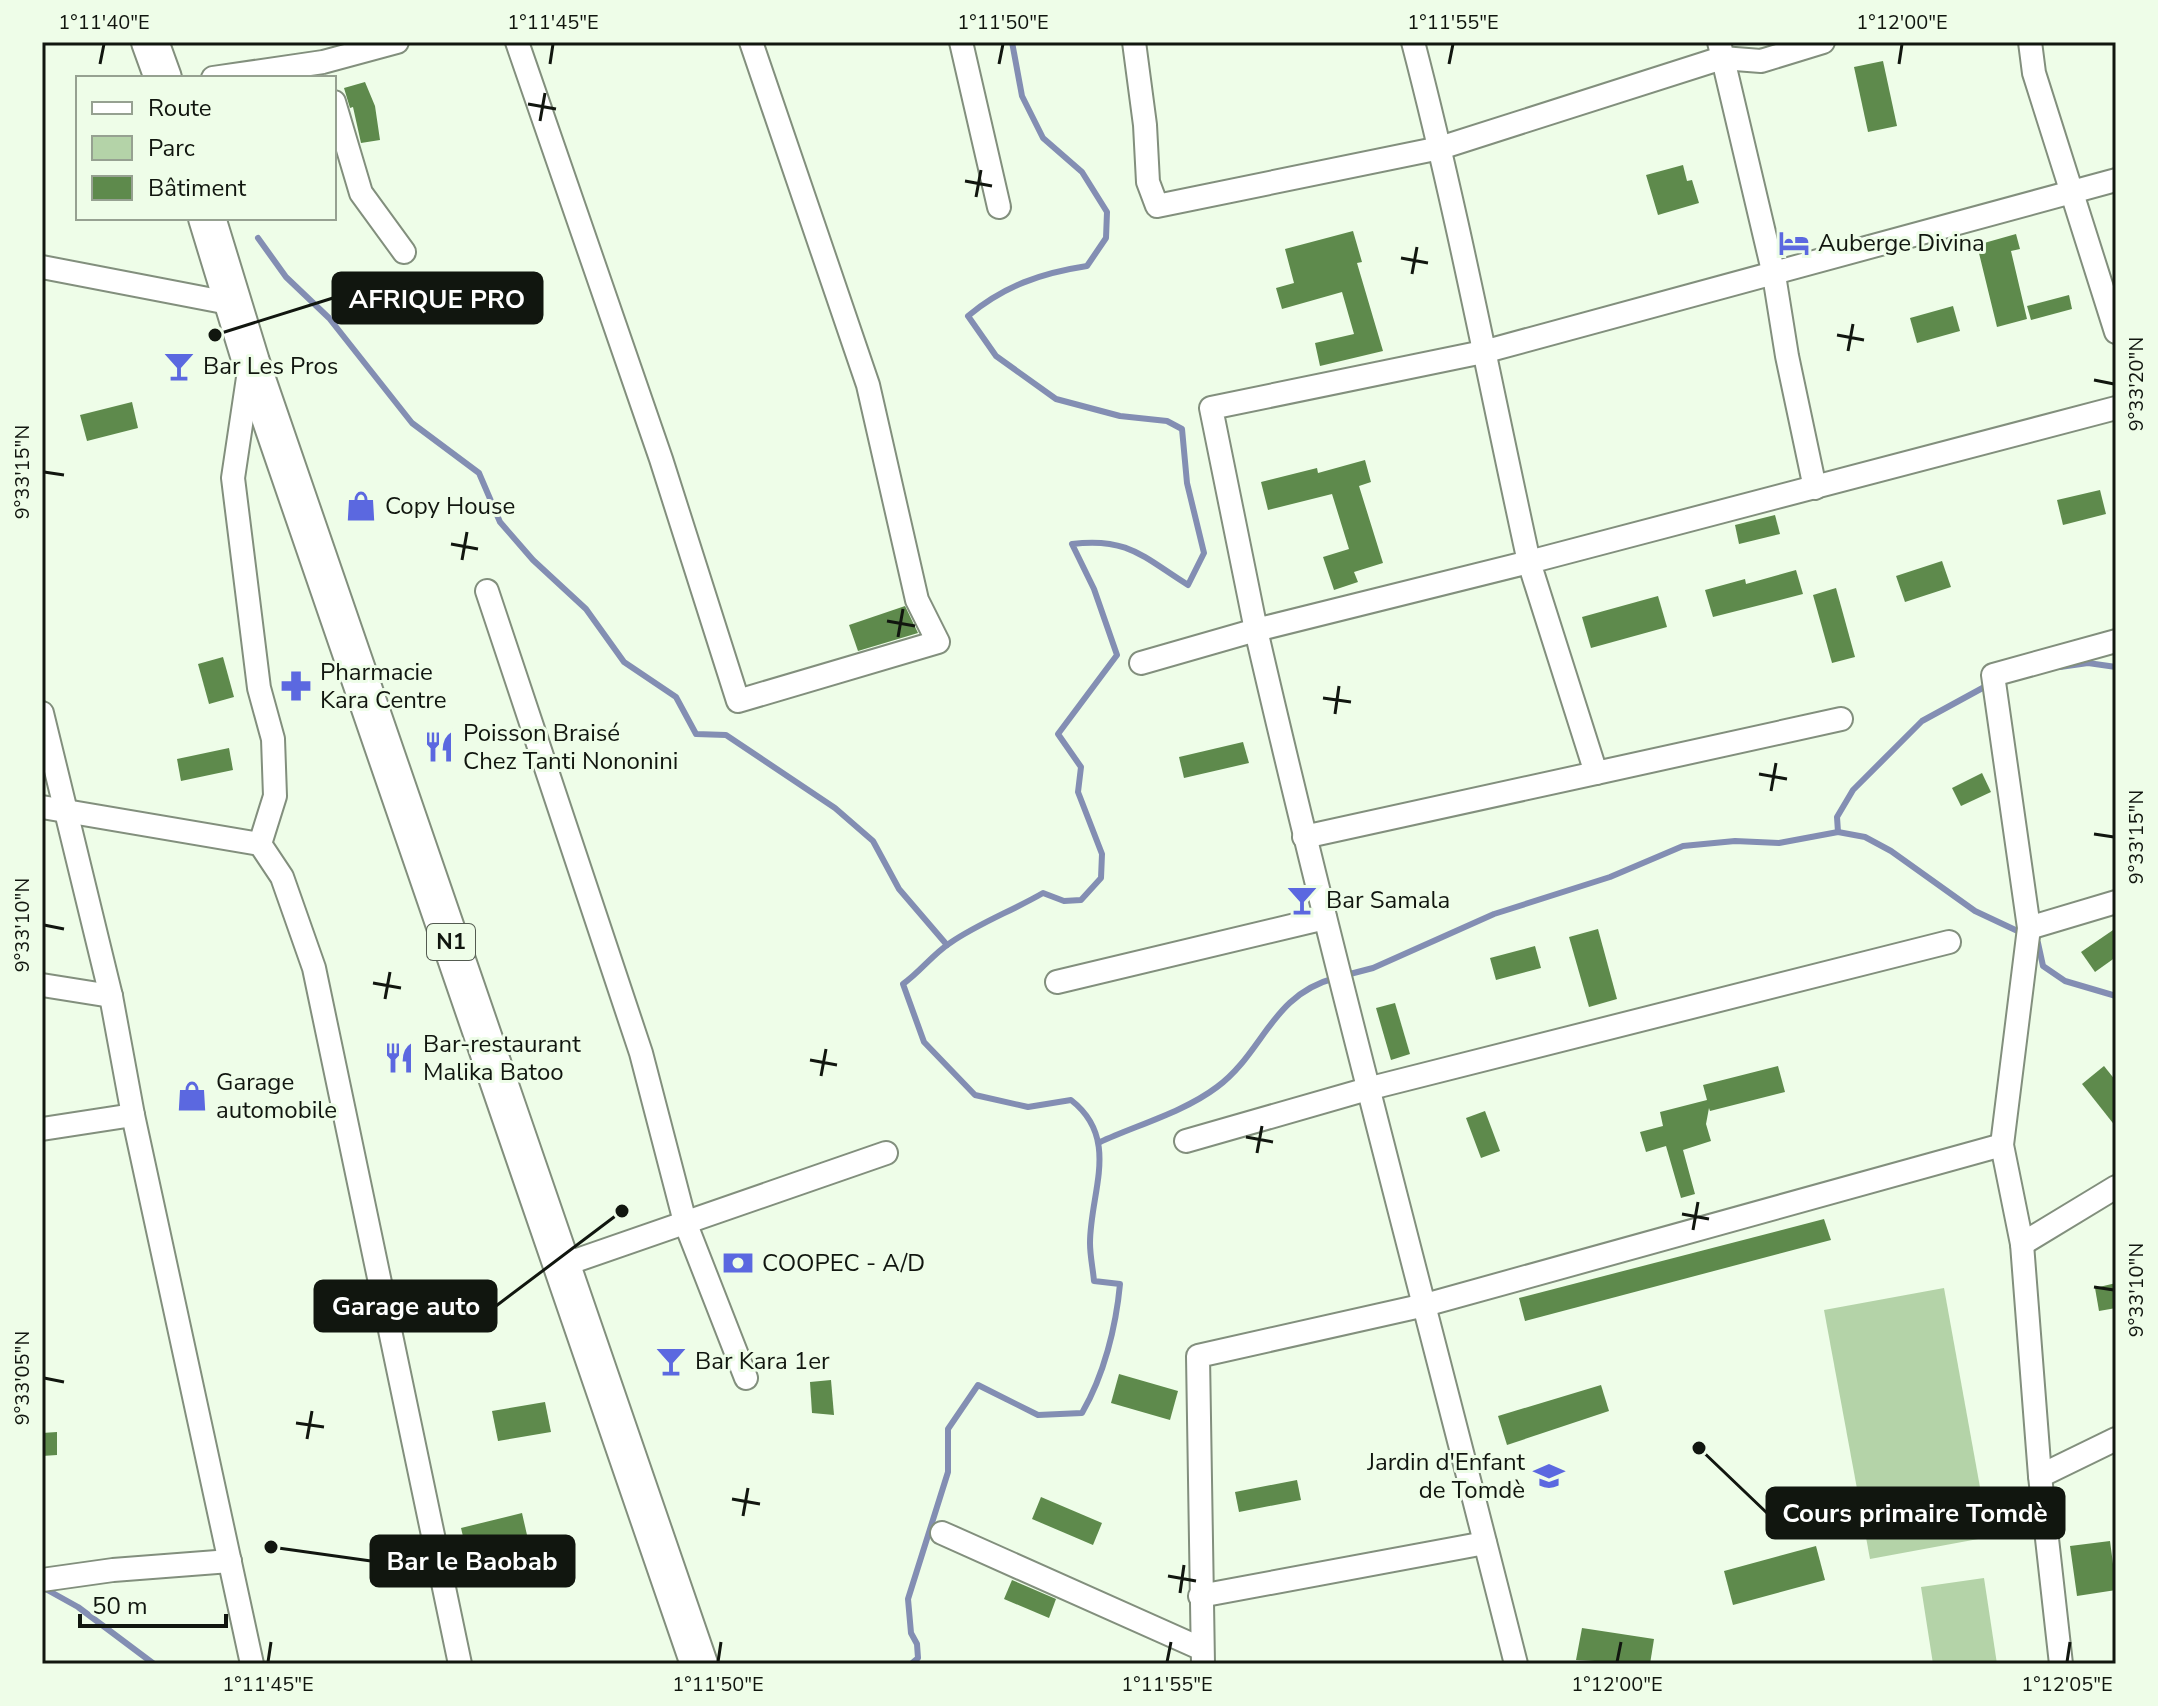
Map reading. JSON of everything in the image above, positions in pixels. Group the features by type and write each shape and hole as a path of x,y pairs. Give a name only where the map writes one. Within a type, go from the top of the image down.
{"highway":[{"path":"150,42 162,76"},
{"name":"N1","path":"208,220 251,362 699,1664"}],"street":[{"path":"219,76 293,53 325,70 397,42"},
{"path":"517,42 661,459 738,701 938,642 917,600 868,385 751,42"},
{"path":"961,42 999,207"},
{"path":"1134,42 1145,125 1148,182 1157,206 1440,148 1721,50 1761,61 1823,42"},
{"path":"1413,42 1440,148 1529,562 1596,773"},
{"path":"2030,42 2034,73 2074,190 2116,332"},
{"path":"1721,50 1774,275 1787,356 1815,488"},
{"path":"336,109 361,193 404,252"},
{"path":"1516,1664 1371,1088 1304,837 1256,630 1211,408 1483,352 2116,180"},
{"path":"42,267 234,304"},
{"path":"251,362 233,478 259,688 273,739 275,796 260,844"},
{"path":"1141,663 1256,630 2116,408"},
{"path":"487,591 641,1053 685,1222 746,1378"},
{"path":"2061,1664 2040,1476 2022,1244 2002,1145 2029,928 1993,675 2116,641"},
{"path":"42,713 53,809 111,996 133,1115 252,1664"},
{"path":"1304,837 1841,719"},
{"path":"53,809 260,844 282,877 314,968 460,1664"},
{"path":"2029,928 2116,902"},
{"path":"1057,982 1325,918"},
{"path":"1186,1141 1371,1088 1949,942"},
{"path":"42,985 111,996"},
{"path":"42,1129 133,1115"},
{"path":"942,1533 1202,1657 1198,1356 1425,1305 2002,1145"},
{"path":"563,1265 886,1153"},
{"path":"2022,1244 2116,1187"},
{"path":"2040,1476 2116,1439"},
{"path":"1200,1596 1485,1543"},
{"path":"42,1580 113,1570 230,1561"}],"green space":[{"path":"1944,1288 1989,1537 1870,1559 1824,1310"},
{"path":"1984,1578 1997,1664 1933,1664 1921,1587"}],"building":[{"path":"1883,61 1897,126 1868,132 1854,67"},
{"path":"365,82 375,106 380,140 361,143 353,107 350,108 344,88"},
{"path":"1683,165 1687,181 1692,180 1699,203 1658,215 1646,175"},
{"path":"1353,231 1362,262 1357,263 1383,351 1320,366 1315,343 1354,334 1342,292 1282,309 1276,288 1294,283 1285,249"},
{"path":"2016,234 2020,249 2011,251 2027,319 1997,327 1977,245"},
{"path":"2069,295 2072,309 2031,320 2027,306"},
{"path":"1953,306 1960,331 1917,343 1910,318"},
{"path":"132,402 138,428 87,441 80,415"},
{"path":"1365,460 1371,482 1359,486 1383,563 1354,572 1358,582 1334,590 1323,557 1349,549 1332,494 1268,510 1261,482 1317,468 1318,473"},
{"path":"2100,490 2106,514 2063,525 2057,500"},
{"path":"1775,515 1780,534 1739,544 1735,525"},
{"path":"1942,561 1951,587 1905,602 1896,576"},
{"path":"1796,570 1803,594 1713,617 1705,590 1745,579 1746,584"},
{"path":"1836,588 1855,657 1832,663 1813,595"},
{"path":"1658,596 1667,627 1591,648 1582,617"},
{"path":"905,606 918,633 858,651 849,625"},
{"path":"223,657 234,697 209,704 198,664"},
{"path":"1243,742 1249,763 1184,778 1179,757"},
{"path":"229,748 233,770 181,781 177,759"},
{"path":"1982,773 1991,792 1961,806 1952,788"},
{"path":"2116,928 2116,957 2095,972 2081,952"},
{"path":"1598,929 1617,999 1589,1007 1569,937"},
{"path":"1535,946 1541,968 1496,980 1490,958"},
{"path":"1395,1003 1410,1054 1391,1060 1376,1008"},
{"path":"1778,1066 1785,1092 1710,1111 1709,1108 1706,1124 1711,1141 1683,1150 1695,1194 1681,1198 1666,1146 1646,1152 1640,1132 1663,1126 1660,1112 1707,1100 1703,1085"},
{"path":"2104,1066 2116,1081 2116,1127 2082,1084"},
{"path":"1485,1111 1500,1151 1481,1158 1466,1118"},
{"path":"1824,1219 1831,1240 1525,1321 1519,1298"},
{"path":"2116,1283 2116,1308 2099,1311 2095,1288"},
{"path":"1119,1374 1178,1391 1170,1420 1111,1403"},
{"path":"831,1380 834,1415 812,1413 810,1382"},
{"path":"1601,1385 1609,1411 1507,1445 1498,1416"},
{"path":"545,1402 551,1432 498,1441 492,1411"},
{"path":"57,1432 57,1455 42,1456 42,1433"},
{"path":"1297,1480 1301,1500 1239,1512 1235,1492"},
{"path":"1041,1497 1102,1523 1093,1545 1032,1519"},
{"path":"522,1513 527,1535 466,1549 461,1528"},
{"path":"2110,1541 2113,1564 2116,1563 2116,1590 2077,1596 2070,1546"},
{"path":"1816,1546 1825,1580 1733,1605 1724,1571"},
{"path":"1012,1580 1056,1599 1049,1618 1004,1599"},
{"path":"1582,1628 1654,1639 1650,1664 1576,1660"}],"waterway":[{"path":"911,1664 918,1658 917,1644 911,1633 908,1599 948,1472 948,1429 978,1385 1038,1415 1082,1413 1097,1383 1108,1350 1120,1284 1094,1281 1090,1243 1099,1149 1086,1115 1071,1100 1028,1107 975,1095 924,1042 903,984 944,947 972,929 1043,893 1064,901 1081,900 1101,878 1102,854 1078,792 1081,767 1058,734 1117,655 1094,589 1072,544 1107,544 1134,551 1188,585 1204,553 1187,483 1182,429 1167,421 1120,416 1056,399 996,356 968,316 1024,282 1087,266 1106,238 1107,212 1082,172 1043,138 1022,96 1012,42"},
{"path":"258,238 286,277 329,318 412,423 479,473 500,522 533,560 586,609 624,662 676,697 696,734 726,735 835,808 873,841 899,889 947,945"},
{"path":"2060,667 2088,663 2116,667"},
{"path":"1838,832 1837,817 1853,790 1922,721 1988,685"},
{"path":"1346,975 1373,968 1494,914 1610,877 1683,846 1735,841 1779,843 1838,832 1865,837 1891,851 1975,911 2024,934"},
{"path":"2034,940 2038,943 2043,966 2065,981 2116,996"},
{"path":"1100,1142 1175,1111 1217,1087 1233,1073 1296,997 1313,986 1335,978"},
{"path":"42,1587 78,1607 154,1664"}],"place":[{"name":"Auberge Divina","path":"1794,243"},
{"name":"AFRIQUE PRO","path":"215,335"},
{"name":"Bar Les Pros","path":"179,366"},
{"name":"Copy House","path":"361,506"},
{"name":"Pharmacie Kara Centre","path":"296,686"},
{"name":"Poisson Braisé Chez Tanti Nononini","path":"439,747"},
{"name":"Bar Samala","path":"1302,900"},
{"name":"Bar-restaurant Malika Batoo","path":"399,1058"},
{"name":"Garage automobile","path":"192,1096"},
{"name":"Garage auto","path":"622,1211"},
{"name":"COOPEC - A/D","path":"738,1263"},
{"name":"Bar Kara 1er","path":"671,1361"},
{"name":"Cours primaire Tomdè","path":"1699,1448"},
{"name":"Jardin d'Enfant de Tomdè","path":"1549,1476"},
{"name":"Bar le Baobab","path":"271,1547"}]}
